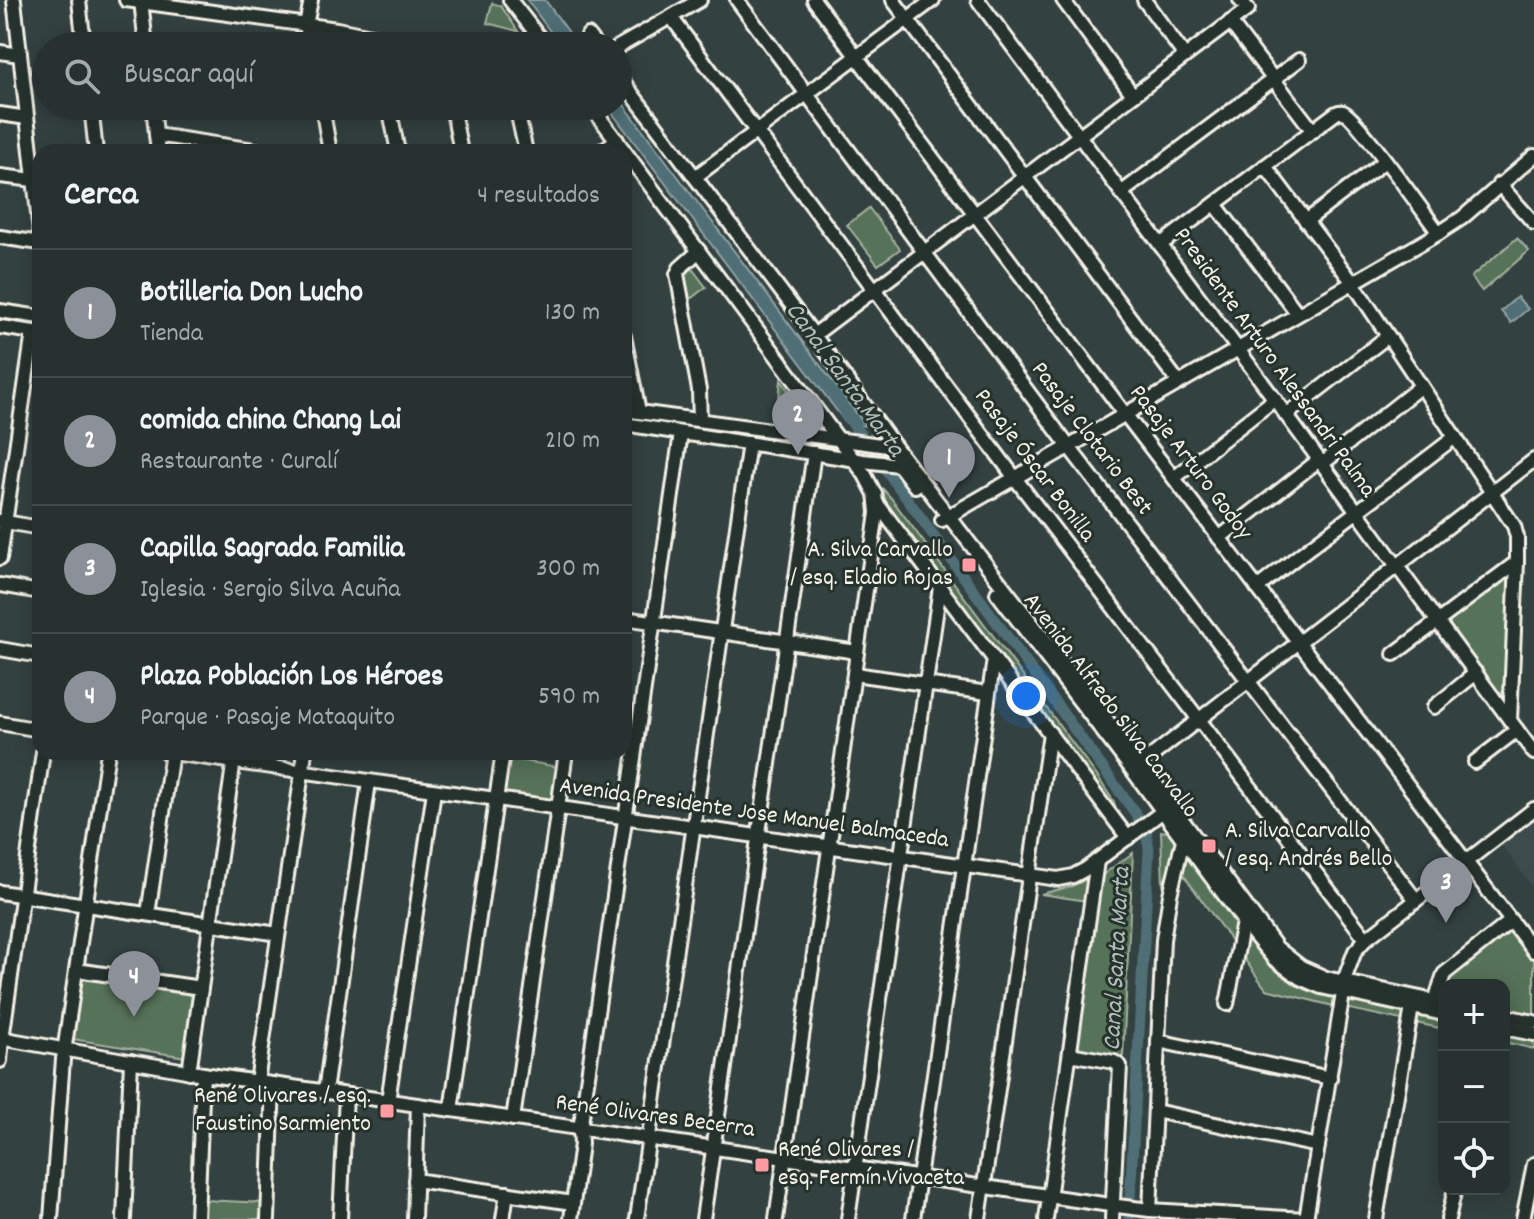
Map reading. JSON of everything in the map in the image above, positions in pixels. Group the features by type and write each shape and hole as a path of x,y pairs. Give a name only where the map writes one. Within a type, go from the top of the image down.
{"street":[{"path":"14,0 32,162"},
{"path":"79,0 82,32"},
{"path":"126,0 337,32"},
{"path":"307,32 311,0"},
{"path":"510,0 535,32"},
{"path":"632,39 700,0"},
{"name":"Pasaje Clotario Best","path":"737,0 1069,447 1416,900"},
{"name":"Pasaje Arturo Godoy","path":"814,0 1534,951"},
{"path":"893,0 1179,383"},
{"path":"695,177 933,0"},
{"name":"Presidente Arturo Alessandri Palma","path":"978,0 1534,753"},
{"path":"1063,0 1133,95"},
{"path":"1144,0 1185,56"},
{"path":"141,1 144,32"},
{"path":"814,335 1230,22 1244,4"},
{"name":"Pasaje Óscar Bonilla","path":"671,17 1015,478 1366,939"},
{"path":"1230,22 1313,131"},
{"path":"0,52 20,55"},
{"path":"1121,193 1299,60"},
{"name":"Avenida Alfredo Silva Carvallo","path":"632,94 814,335 895,447 900,464 1137,768 1163,812 1266,951 1289,971 1310,983 1438,1002"},
{"path":"1160,245 1341,111 1364,134 1439,233"},
{"path":"0,114 27,118"},
{"path":"93,120 95,144"},
{"path":"154,120 157,144"},
{"path":"324,120 329,144"},
{"path":"392,120 396,144"},
{"path":"455,120 459,144"},
{"path":"519,120 524,144"},
{"path":"602,120 620,144"},
{"path":"156,135 215,144"},
{"path":"611,144 617,140"},
{"path":"944,519 1439,233 1462,218 1534,156"},
{"path":"632,160 844,440 858,460 876,502 877,513 776,1219"},
{"path":"1306,221 1385,161"},
{"path":"1265,166 1353,283 1516,531 1513,725 1475,762"},
{"path":"0,176 32,180"},
{"path":"1499,184 1534,223"},
{"path":"1215,204 1298,314"},
{"path":"0,237 32,242"},
{"path":"699,251 678,270 677,276 699,390 700,420"},
{"path":"0,311 32,316"},
{"path":"0,327 32,332"},
{"path":"1286,415 1388,336"},
{"path":"0,558 3,522 32,356"},
{"path":"632,377 639,412"},
{"path":"1219,538 1421,386"},
{"path":"1174,478 1275,399"},
{"path":"632,411 895,447"},
{"path":"632,425 900,464"},
{"path":"571,1219 581,1144 580,1128 681,433"},
{"path":"1257,588 1455,437"},
{"path":"637,1219 749,443"},
{"path":"703,1219 814,453"},
{"path":"1137,768 1534,460"},
{"path":"876,502 1131,836"},
{"path":"3,522 32,527"},
{"path":"1394,654 1517,562"},
{"path":"0,585 32,591"},
{"path":"848,1219 940,587"},
{"path":"632,619 857,652"},
{"path":"0,649 32,655"},
{"path":"913,1219 994,659"},
{"path":"1434,707 1476,673"},
{"path":"854,674 988,693"},
{"path":"0,723 32,729"},
{"path":"979,1219 1050,733"},
{"path":"0,1061 42,760"},
{"path":"51,1219 64,1048 107,760"},
{"path":"148,914 169,760"},
{"path":"197,1219 196,1073 201,988 234,760"},
{"name":"Avenida Presidente Jose Manuel Balmaceda","path":"247,760 302,773 1066,879 1097,861 1163,812"},
{"path":"257,1082 304,760"},
{"path":"451,1110 502,760"},
{"path":"513,1119 565,760"},
{"path":"325,1092 369,782"},
{"path":"388,1101 434,791"},
{"path":"1306,1219 1350,960 1366,939 1534,809"},
{"name":"Avenida Alfredo Silva Carvallo","path":"1163,812 1277,948 1292,961 1345,988 1438,1013"},
{"path":"1146,1209 1155,1111 1163,940 1183,840"},
{"path":"1046,1219 1097,861"},
{"path":"0,892 278,934"},
{"path":"1443,979 1444,974 1511,921"},
{"path":"1227,1004 1243,922"},
{"path":"76,970 201,988"},
{"path":"1376,1219 1412,1007"},
{"path":"1510,1017 1534,1022"},
{"path":"1510,1029 1534,1034"},
{"name":"René Olivares Becerra","path":"1,1038 196,1073 1176,1215 1306,1219"},
{"path":"1158,1041 1330,1078"},
{"path":"1070,1054 1114,1062 1120,1066 1112,1219"},
{"path":"124,1219 131,1061"},
{"path":"268,1219 273,1084"},
{"path":"340,1219 346,1095"},
{"path":"414,1219 418,1105"},
{"path":"1155,1111 1318,1146"},
{"path":"1523,1219 1534,1164"},
{"path":"415,1180 573,1203"},
{"path":"503,1219 507,1193"},
{"path":"1448,1219 1454,1195"}],"shaded area":[{"path":"1534,816 1534,889 1499,842"}],"green space":[{"path":"492,3 501,6 518,31 487,23"},
{"path":"869,208 900,249 878,265 847,225"},
{"path":"1517,238 1529,251 1482,291 1471,277"},
{"path":"685,259 706,287 676,310 669,272"},
{"path":"781,380 814,426 776,424"},
{"path":"882,488 1097,776 1114,802 1121,826 889,513"},
{"path":"1508,572 1512,573 1506,692 1498,692 1446,619"},
{"path":"507,760 558,767 552,800 502,792"},
{"path":"1161,831 1172,833 1258,948 1285,976 1333,995 1333,1006 1266,989 1172,859 1163,885"},
{"path":"1133,853 1123,1057 1076,1050 1098,878"},
{"path":"1089,878 1087,901 1041,894 1072,886"},
{"path":"1510,925 1534,957 1534,1014 1510,1009 1510,979 1444,978"},
{"path":"79,977 195,990 186,1057 72,1039"},
{"path":"1347,996 1438,1016 1438,1028 1345,1008"},
{"path":"1510,1031 1534,1037 1534,1049 1510,1043"},
{"path":"204,1200 264,1203 263,1219 203,1219"}],"water":[{"path":"527,0 545,0 569,32 551,32"},
{"path":"632,116 866,426 846,423 618,120 632,120"},
{"path":"1517,297 1528,309 1511,323 1501,311"}],"waterway":[{"name":"Canal Santa Marta","path":"844,412 1146,831 1149,849 1129,1219"}],"place":[{"name":"comida china Chang Lai","path":"798,455"},
{"name":"Botilleria Don Lucho","path":"949,498"},
{"name":"A. Silva Carvallo / esq. Eladio Rojas","path":"969,565"},
{"name":"A. Silva Carvallo / esq. Andrés Bello","path":"1209,846"},
{"name":"Capilla Sagrada Familia","path":"1446,923"},
{"name":"Plaza Población Los Héroes","path":"134,1017"},
{"name":"René Olivares / esq. Faustino Sarmiento","path":"387,1111"},
{"name":"René Olivares / esq. Fermín Vivaceta","path":"762,1165"}]}
